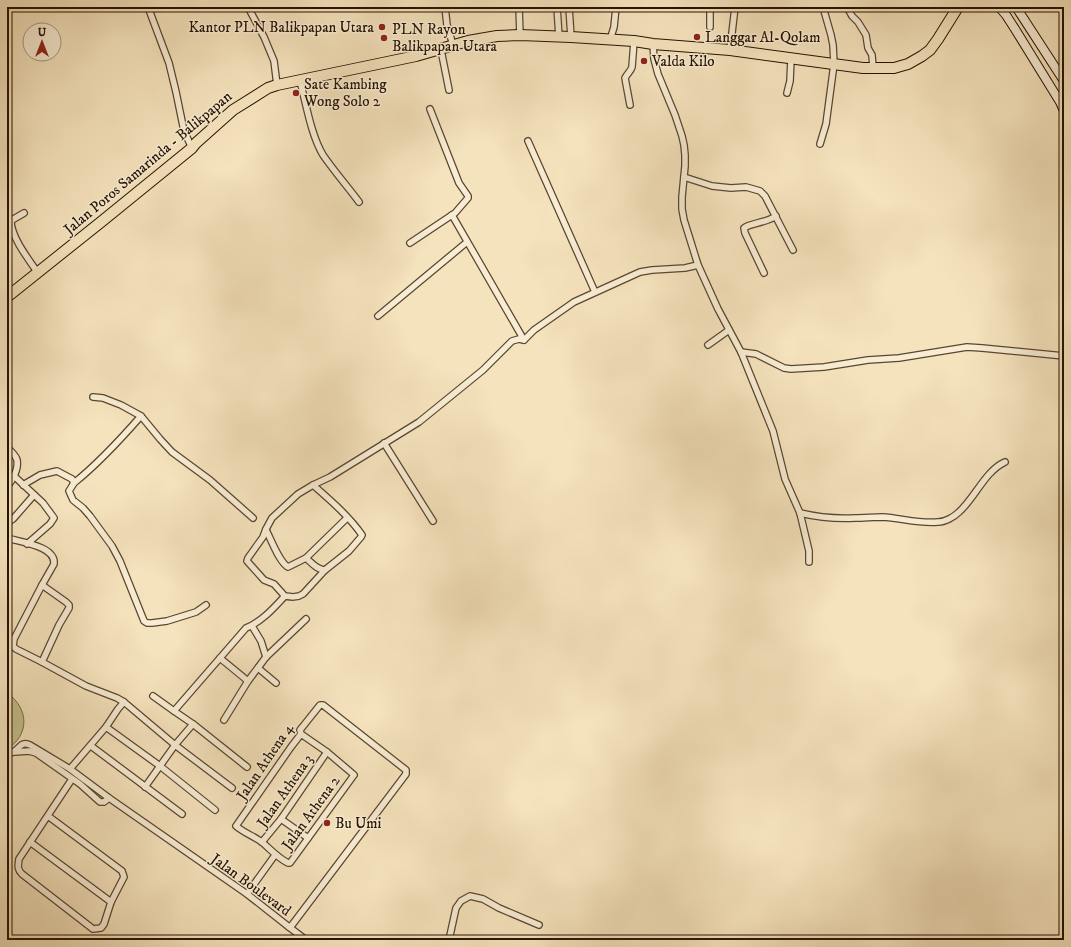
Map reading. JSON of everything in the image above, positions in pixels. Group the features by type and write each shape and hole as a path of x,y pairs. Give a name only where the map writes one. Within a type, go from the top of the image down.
{"highway":[{"name":"Jalan Poros Samarinda - Balikpapan","path":"7,297 192,148 233,110 268,88 276,85 408,58 468,41 489,37 520,35 634,41 653,44 730,50 834,64 888,68 908,64 930,50 958,7"}],"street":[{"path":"148,7 169,63 184,131 192,148"},
{"path":"248,7 264,37 274,61 276,85"},
{"path":"445,7 447,25 452,45"},
{"path":"519,7 520,35"},
{"path":"557,7 558,36"},
{"path":"569,7 571,37"},
{"path":"610,40 614,27 616,7"},
{"path":"710,7 710,27"},
{"path":"730,50 735,7"},
{"path":"820,144 826,124 834,64 831,35 822,7"},
{"path":"847,7 867,38 868,48 872,55 873,68"},
{"path":"1016,7 1064,82"},
{"path":"1003,8 1064,110"},
{"path":"630,105 625,78 632,67 634,41"},
{"path":"653,44 654,59 658,74 682,136 685,155 682,209 698,265 718,309 741,352 773,431 785,479 800,513 809,551 809,562"},
{"path":"440,50 449,90"},
{"path":"787,92 790,81 791,59"},
{"path":"300,80 318,144 323,154 359,202"},
{"path":"410,243 455,213 468,198 459,183 430,109"},
{"path":"528,141 595,292"},
{"path":"684,177 712,186 731,188 746,187 760,191 765,196 793,250"},
{"path":"24,213 12,220 11,225 18,243 38,273"},
{"path":"452,215 524,340"},
{"path":"764,273 744,228 776,216"},
{"path":"378,316 467,242"},
{"path":"524,340 534,330 574,302 640,272 685,268 698,265"},
{"path":"708,345 729,330"},
{"path":"284,596 274,584 264,580 247,562 248,558 264,537 266,529 272,518 298,494 330,477 418,422 483,370 512,341 519,339 524,340"},
{"path":"741,352 756,354 784,368 791,369 824,367 868,360 899,358 967,347 1064,356"},
{"path":"93,396 121,405 141,416 172,452 210,480 253,518"},
{"path":"141,416 118,443 74,483 69,491 73,500 90,516 112,546 120,561 144,621 147,623 152,623 167,620 196,612 206,605"},
{"path":"384,443 433,521"},
{"path":"7,447 17,458 14,476 7,487"},
{"path":"800,513 811,516 853,518 883,517 911,521 938,522 953,516 960,511 989,474 1005,462"},
{"path":"23,485 40,475 57,471 72,479 74,483"},
{"path":"14,476 43,503 54,518 50,524 27,544"},
{"path":"284,596 300,597 325,570 349,551 362,534 331,500 313,485"},
{"path":"7,523 13,519 34,495"},
{"path":"266,529 274,547 288,567 306,558 348,518"},
{"path":"7,538 42,548 48,551 54,559 54,564 14,638 12,645 16,649 86,686 124,702 175,745 232,788"},
{"path":"306,558 317,568 325,570"},
{"path":"42,585 69,605 69,608 59,625 42,662"},
{"path":"174,712 246,628 252,626 272,610 284,596"},
{"path":"224,720 248,681 266,657 306,619"},
{"path":"252,626 260,640 266,657"},
{"path":"220,658 248,681"},
{"path":"258,668 276,683"},
{"path":"154,696 174,712 193,724 247,767"},
{"path":"70,769 91,746 124,702"},
{"name":"Jalan Athena 4","path":"262,842 236,826 301,734 300,730 320,705"},
{"name":"Jalan Boulevard","path":"7,754 14,752 26,743 70,769 247,894 289,927 406,774 406,770 320,705"},
{"path":"144,786 193,724"},
{"path":"106,727 160,766 215,810"},
{"path":"301,734 327,752"},
{"path":"91,746 182,814"},
{"path":"14,752 29,751 36,753 80,784 100,802 104,802 109,798"},
{"name":"Jalan Athena 2","path":"275,855 290,863 353,776 353,774 327,752"},
{"name":"Jalan Athena 3","path":"262,842 281,819 327,752"},
{"path":"48,816 122,871 124,877 101,928 93,929 18,871 19,859 72,779"},
{"path":"281,819 308,838"},
{"path":"30,842 112,902"},
{"path":"247,894 275,855 262,842"},
{"path":"449,940 456,908 461,901 470,896 483,899 498,908 539,925"},
{"path":"289,927 306,940"}],"shaded area":[{"path":"7,693 20,706 24,721 20,736 15,743 7,749"}],"place":[{"name":"Kantor PLN Balikpapan Utara","path":"382,27"},
{"name":"Langgar Al-Qolam","path":"697,37"},
{"name":"PLN Rayon Balikpapan Utara","path":"384,38"},
{"name":"Valda Kilo","path":"644,61"},
{"name":"Sate Kambing Wong Solo 2","path":"296,93"},
{"name":"Bu Umi","path":"327,823"}]}
